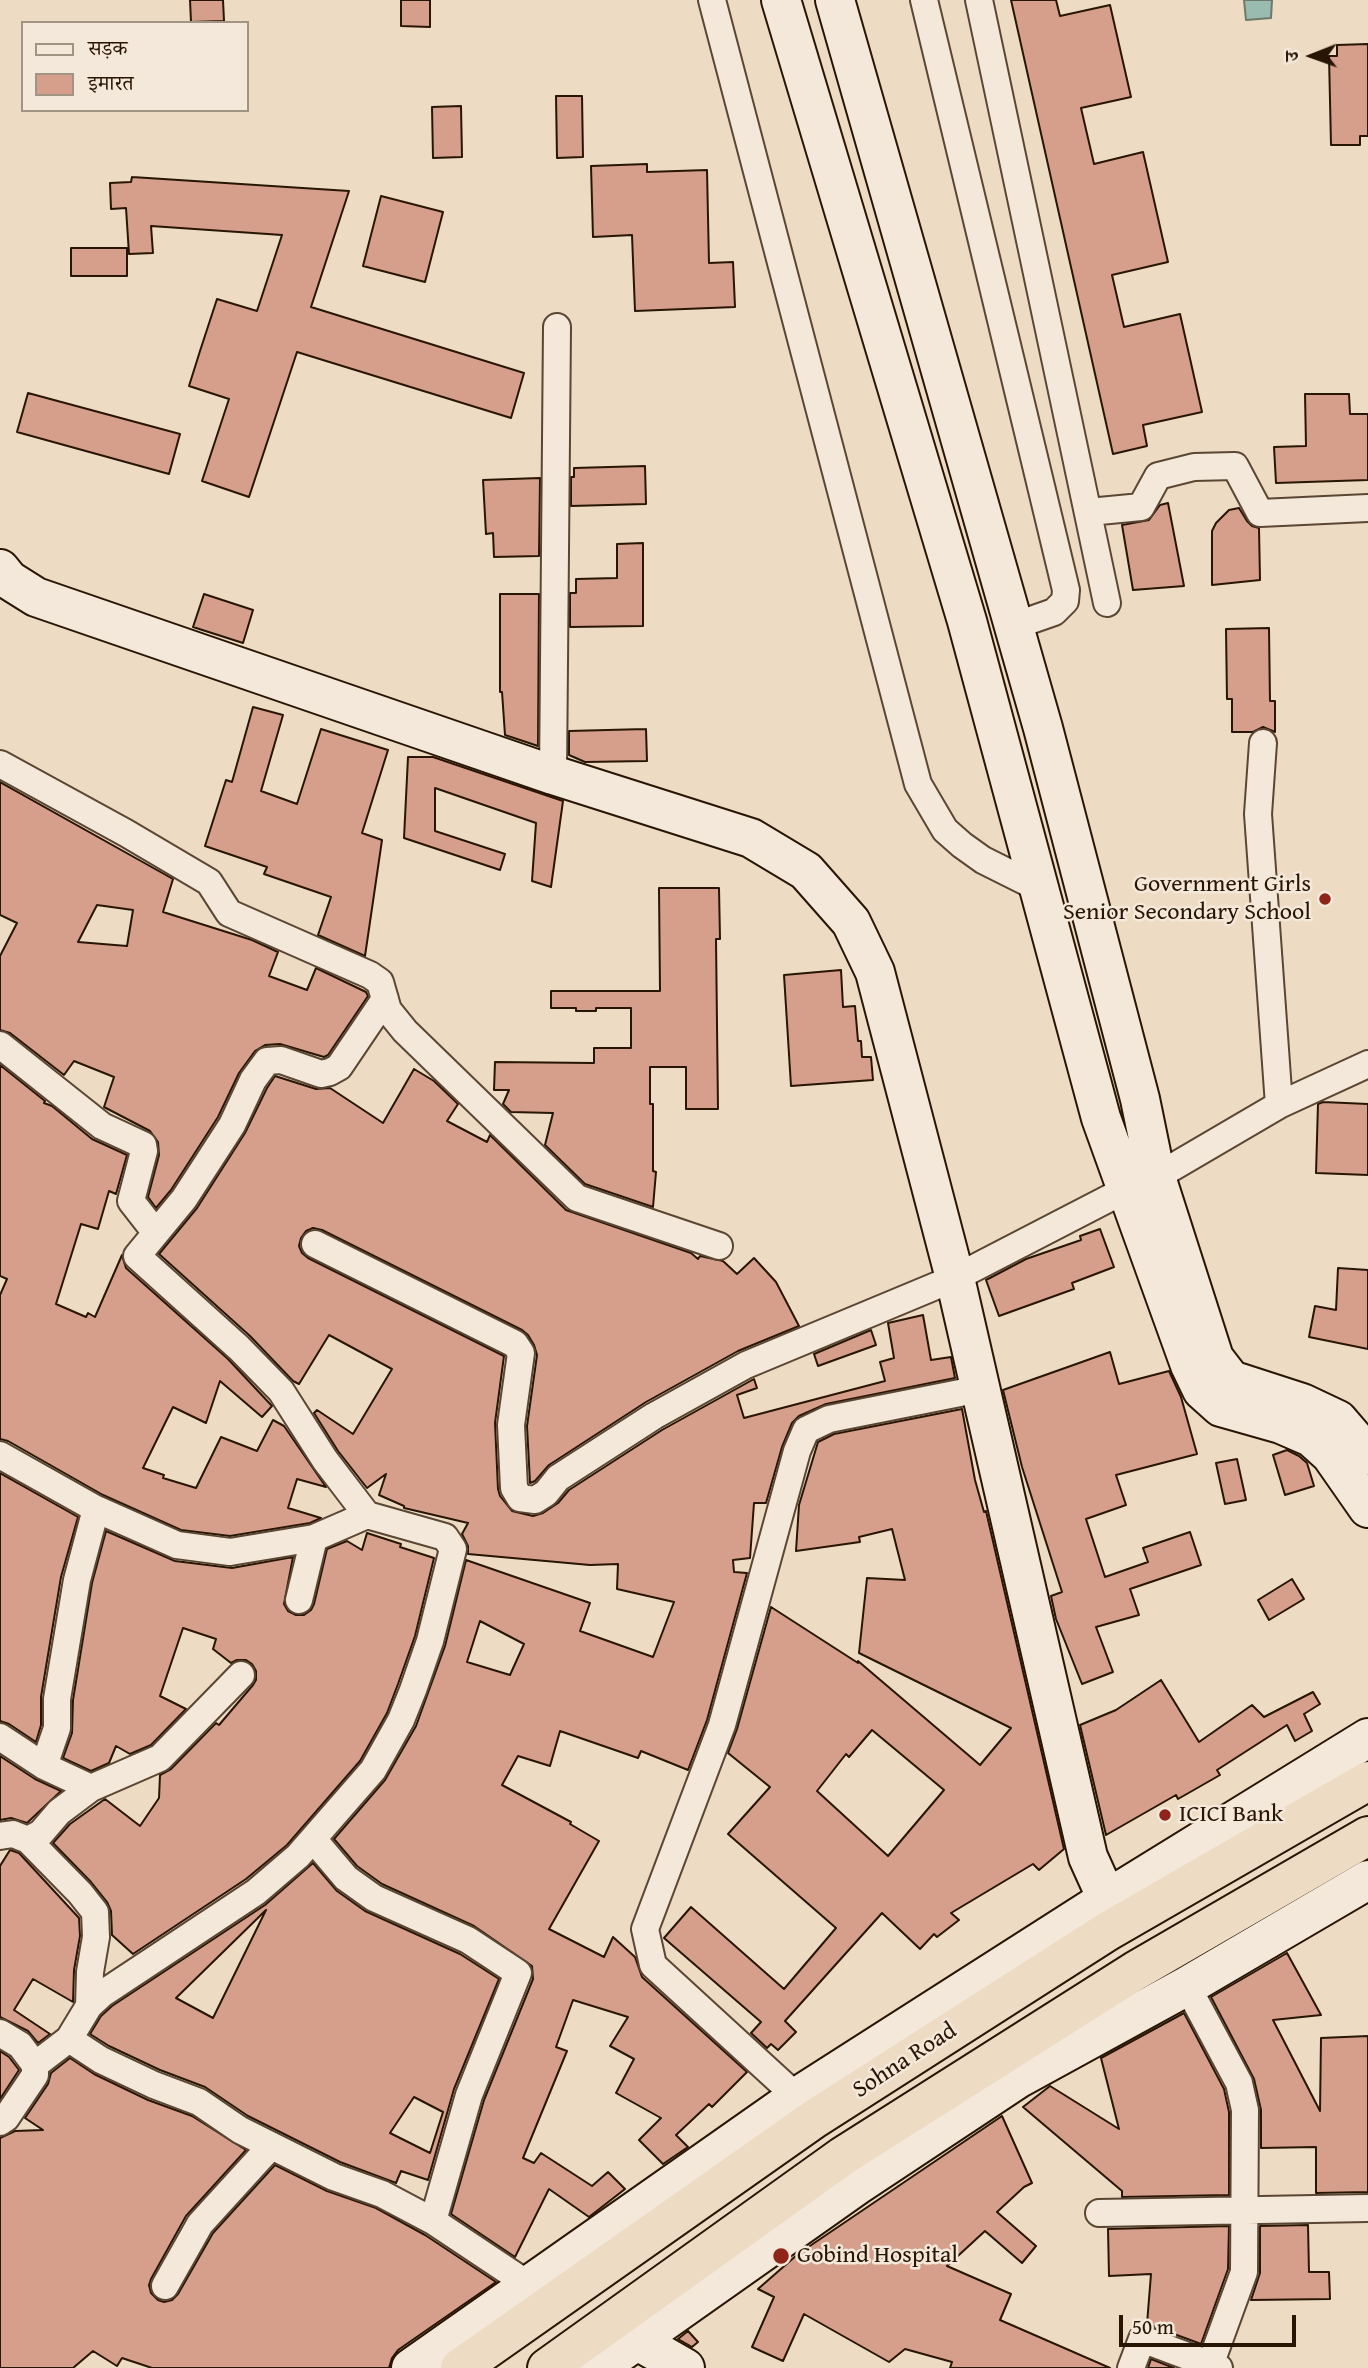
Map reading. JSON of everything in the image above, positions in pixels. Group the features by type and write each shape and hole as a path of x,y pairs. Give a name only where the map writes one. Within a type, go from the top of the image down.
{"highway":[{"name":"Sohna Road","path":"460,2368 814,2119 1108,1931 1368,1781"},
{"name":"Sohna Road","path":"547,2368 843,2156 1135,1971 1368,1836"}],"street":[{"path":"712,0 918,784 945,830 962,845 983,860 1039,888"},
{"path":"781,0 967,621 1101,1118 1142,1183 1214,1358 1231,1380 1302,1403 1338,1420 1368,1455"},
{"path":"835,0 1014,626 1140,1099 1142,1183 1190,1365 1202,1390 1221,1407 1281,1424 1311,1437 1331,1455 1368,1508"},
{"path":"924,0 1066,590 1065,601 1054,612 1014,626"},
{"path":"979,0 1107,603"},
{"path":"552,775 557,327"},
{"path":"1089,512 1141,507 1158,476 1194,467 1235,466 1260,513 1368,508"},
{"path":"0,569 9,580 36,597 552,775 751,838 806,871 851,922 875,972 955,1278 1088,1857 1107,1899"},
{"path":"1263,743 1258,814 1279,1105"},
{"path":"0,764 209,882 229,913 370,975 380,982 392,1016 405,1031 577,1198 719,1246"},
{"path":"35,2065 69,2039 89,2006 102,1994 256,1892 298,1856 373,1770 401,1720 430,1641 453,1549 445,1537 367,1515 325,1460 281,1391 239,1348 138,1256 175,1211 232,1125 253,1080 267,1061 281,1060 321,1074 330,1072 339,1067 385,999"},
{"path":"0,1045 102,1126 143,1145 144,1151 131,1201 156,1233"},
{"path":"316,1244 515,1344 521,1353 511,1425 514,1488 520,1498 535,1500 546,1493 558,1478 654,1416 746,1365 955,1278 1142,1183 1279,1105 1368,1064"},
{"path":"797,2097 653,1965 645,1929 722,1725 797,1451 806,1430 828,1419 980,1389"},
{"path":"0,1455 96,1509 177,1545 230,1552 314,1538 367,1515"},
{"path":"44,1766 57,1727 57,1699 77,1580 96,1509"},
{"path":"299,1600 314,1538"},
{"path":"28,1840 41,1833 59,1812 91,1788 160,1758 241,1675"},
{"path":"0,1737 44,1766 91,1788"},
{"path":"411,2368 797,2097 1107,1899 1368,1738"},
{"path":"0,1836 13,1835 28,1840 95,1912 96,1937 90,1972 89,2006"},
{"path":"313,1839 346,1878 374,1898 468,1940 519,1973 469,2095 433,2221"},
{"path":"598,2368 856,2186 1019,2078 1187,1986 1368,1880"},
{"path":"1131,2368 1142,2339 1213,2367 1244,2272 1245,2110 1239,2083 1187,1986"},
{"path":"0,2033 20,2045 35,2065 35,2075 6,2118 0,2122"},
{"path":"69,2039 101,2060 154,2085 200,2102 240,2130 334,2178 382,2193 433,2221 529,2286"},
{"path":"165,2286 200,2224 271,2146"},
{"path":"1098,2213 1368,2208"},
{"path":"636,2340 685,2368"}],"water":[{"path":"1244,0 1272,0 1271,18 1246,20"}],"building":[{"path":"190,0 223,0 224,21 191,21"},
{"path":"401,0 430,0 430,27 401,26"},
{"path":"1011,0 1056,0 1060,16 1110,5 1131,97 1081,108 1094,164 1143,152 1168,262 1112,275 1124,327 1180,314 1202,412 1143,425 1147,446 1113,454"},
{"path":"1368,44 1368,136 1360,136 1360,145 1331,145 1329,56 1337,56 1337,45"},
{"path":"556,96 582,96 583,157 557,158"},
{"path":"461,106 462,157 433,158 432,107"},
{"path":"647,164 647,172 707,170 709,263 733,262 735,307 635,311 632,235 593,237 591,166"},
{"path":"132,177 349,191 311,307 524,373 511,418 297,352 249,497 202,481 229,399 189,386 200,351 217,299 257,311 282,235 151,226 153,253 129,254 126,208 111,209 110,183 131,182"},
{"path":"381,196 443,212 425,282 363,266"},
{"path":"71,248 127,248 127,276 71,276"},
{"path":"28,393 180,434 169,474 17,432"},
{"path":"1305,394 1349,394 1350,414 1368,414 1368,480 1276,483 1274,447 1306,446"},
{"path":"645,466 646,504 571,506 571,477 574,477 574,468"},
{"path":"540,478 539,556 494,557 493,533 486,534 483,480"},
{"path":"1168,503 1184,586 1133,590 1122,525 1149,520 1160,505"},
{"path":"1239,508 1252,526 1259,528 1260,580 1212,585 1212,531 1229,510"},
{"path":"643,543 643,626 570,627 570,593 576,593 576,579 617,578 617,544"},
{"path":"204,594 253,610 243,643 193,627"},
{"path":"500,594 539,594 538,746 505,735 500,692"},
{"path":"1269,628 1270,701 1275,701 1275,732 1263,727 1253,732 1232,732 1232,699 1227,699 1226,629"},
{"path":"253,707 283,715 261,791 297,804 321,729 388,750 362,833 382,840 365,956 318,935 331,897 264,874 267,867 205,846 226,780 232,782"},
{"path":"646,729 647,761 585,762 569,755 569,731"},
{"path":"408,757 433,757 563,801 551,887 532,881 536,823 435,788 435,831 505,854 500,870 404,838"},
{"path":"0,782 173,879 163,912 252,940 278,952 269,976 307,990 316,968 366,992 368,996 324,1057 280,1044 265,1045 255,1051 239,1073 218,1117 171,1190 156,1208 148,1197 159,1155 158,1142 150,1131 104,1107 114,1077 74,1061 64,1075 10,1033 0,1030 0,956 17,923 0,915","holes":["97,905 133,910 127,946 78,942"]},
{"path":"659,888 719,888 720,939 716,939 718,1109 686,1109 686,1067 650,1067 653,1171 656,1172 653,1207 585,1184 545,1145 553,1113 511,1112 503,1104 509,1090 494,1090 495,1062 594,1063 594,1048 631,1048 631,1008 576,1011 576,1008 551,1008 551,991 660,991"},
{"path":"841,970 843,1007 855,1006 858,1041 861,1041 862,1057 871,1057 873,1080 791,1086 784,975"},
{"path":"0,1065 92,1139 127,1155 116,1194 109,1191 98,1229 81,1224 56,1304 86,1317 88,1313 95,1317 122,1255 126,1268 228,1359 272,1406 262,1417 220,1381 206,1423 173,1407 143,1468 164,1475 163,1478 196,1488 221,1437 257,1451 273,1420 284,1426 326,1487 297,1479 288,1508 321,1518 310,1523 230,1536 181,1530 103,1495 0,1439 0,1295 7,1279 0,1276"},
{"path":"414,1069 434,1081 458,1104 447,1121 487,1142 490,1135 566,1210 691,1253 698,1259 700,1256 723,1261 737,1274 754,1258 776,1282 799,1326 738,1351 646,1402 549,1465 530,1483 527,1426 537,1355 528,1335 322,1230 313,1228 306,1231 299,1246 308,1258 504,1356 495,1423 498,1489 512,1511 533,1516 543,1513 558,1503 569,1490 662,1430 754,1379 757,1388 737,1395 744,1418 885,1381 880,1362 894,1358 888,1323 923,1315 931,1360 951,1357 955,1378 826,1404 799,1416 792,1423 766,1503 754,1503 750,1558 733,1560 734,1572 747,1573 707,1720 688,1770 641,1751 638,1758 560,1731 550,1766 518,1756 502,1785 571,1822 570,1824 599,1841 549,1929 604,1957 613,1937 635,1957 642,1977 747,2072 712,2107 709,2104 676,2135 688,2147 663,2164 639,2140 661,2118 616,2093 634,2059 610,2046 628,2017 573,2000 556,2047 567,2051 523,2158 534,2163 541,2153 592,2186 608,2172 625,2189 589,2217 549,2189 515,2257 451,2214 484,2100 533,1979 532,1966 474,1926 382,1884 357,1866 334,1839 385,1780 416,1726 445,1646 466,1560 590,1603 580,1631 653,1657 674,1602 617,1589 618,1564 590,1565 468,1554 468,1546 462,1534 468,1523 404,1508 379,1495 386,1474 367,1488 338,1451 314,1413 317,1410 353,1434 392,1369 329,1335 299,1384 159,1254 197,1208 245,1133 275,1076 316,1089 330,1088 383,1123","holes":["480,1621 524,1644 510,1675 467,1662"]},
{"path":"1318,1104 1368,1104 1368,1175 1316,1173"},
{"path":"1100,1229 1114,1267 1072,1283 1074,1289 999,1316 986,1280 1026,1259 1081,1240 1080,1236"},
{"path":"1338,1268 1368,1270 1368,1349 1309,1337 1315,1306 1336,1310"},
{"path":"871,1330 876,1345 818,1366 814,1354"},
{"path":"1110,1352 1119,1384 1169,1371 1181,1397 1197,1454 1116,1475 1126,1505 1086,1519 1105,1577 1148,1562 1143,1548 1190,1532 1201,1565 1130,1589 1139,1615 1096,1627 1113,1672 1082,1684 1056,1619 1051,1596 1062,1592 1022,1467 1003,1390"},
{"path":"962,1409 975,1480 984,1512 986,1511 1064,1849 1039,1870 1033,1864 951,1913 959,1920 937,1937 934,1934 920,1949 882,1913 785,2021 796,2032 778,2050 771,2044 767,2048 751,2033 761,2022 664,1938 691,1907 784,1989 836,1928 728,1834 770,1787 728,1753 771,1607 858,1661 980,1765 1011,1728 859,1653 867,1578 905,1580 892,1529 859,1537 860,1542 796,1551 799,1505 818,1442 834,1434","holes":["872,1730 944,1790 888,1856 817,1791 846,1754 849,1757"]},
{"path":"1287,1450 1307,1463 1314,1486 1285,1495 1273,1455"},
{"path":"1237,1459 1246,1500 1225,1504 1216,1463"},
{"path":"0,1473 78,1517 61,1577 41,1697 41,1725 36,1742 0,1721"},
{"path":"106,1531 175,1561 232,1568 293,1557 284,1604 288,1611 296,1615 304,1615 314,1604 327,1549 347,1541 362,1550 367,1533 434,1558 415,1636 398,1684 387,1713 360,1761 287,1845 246,1879 133,1954 112,1935 111,1911 107,1902 53,1843 70,1824 105,1799 140,1826 159,1798 160,1775 171,1769 216,1723 219,1725 253,1685 256,1671 246,1660 231,1663 213,1649 216,1639 183,1628 160,1696 186,1709 151,1745 130,1754 116,1746 109,1763 91,1771 63,1758 72,1733 73,1700 92,1583"},
{"path":"1292,1579 1304,1599 1269,1620 1258,1600"},
{"path":"1161,1680 1199,1742 1252,1705 1264,1717 1313,1692 1320,1704 1304,1714 1312,1731 1295,1741 1287,1725 1217,1770 1220,1775 1178,1799 1176,1795 1106,1835 1080,1725 1116,1710"},
{"path":"0,1756 35,1779 61,1791 27,1823 11,1818 0,1820"},
{"path":"10,1850 19,1853 79,1918 80,1936 74,1970 73,2002 33,1979 14,2010 50,2034 38,2043 28,2031 0,2017 0,1866"},
{"path":"313,1863 337,1891 365,1911 460,1954 499,1979 454,2089 428,2180 401,2171 396,2183 340,2162 248,2116 205,2087 160,2070 90,2034 101,2016 112,2006 265,1905","holes":["266,1910 213,2018 176,1998","414,2097 443,2112 430,2153 390,2133"]},
{"path":"1287,1953 1321,2015 1273,2020 1320,2111 1321,2038 1368,2036 1368,2192 1316,2193 1316,2147 1261,2148 1261,2110 1254,2079 1211,1997"},
{"path":"1184,2013 1224,2089 1229,2112 1229,2195 1122,2197 1122,2191 1023,2107 1050,2086 1119,2129 1101,2058"},
{"path":"0,2051 9,2057 19,2070 0,2099"},
{"path":"70,2058 94,2074 148,2100 192,2116 246,2150 186,2216 149,2285 151,2293 158,2300 172,2300 178,2294 213,2233 275,2165 327,2191 376,2208 425,2235 496,2282 398,2350 389,2368 152,2368 122,2358 117,2366 93,2351 73,2368 0,2368 0,2138 15,2131 43,2130 25,2118 48,2084 51,2073"},
{"path":"1002,2116 1032,2183 997,2212 1036,2246 1022,2263 985,2231 947,2266 1011,2294 1000,2320 1110,2368 950,2368 952,2362 905,2349 889,2362 804,2314 783,2361 752,2347 774,2297 758,2289 798,2254"},
{"path":"1308,2225 1309,2272 1329,2272 1330,2299 1251,2300 1260,2273 1260,2226"},
{"path":"1229,2226 1228,2269 1201,2344 1147,2324 1151,2274 1109,2276 1108,2229"},
{"path":"688,2331 698,2342 692,2347 678,2339"},
{"path":"1151,2359 1174,2368 1148,2368"}],"place":[{"name":"Government Girls Senior Secondary School","path":"1325,899"},
{"name":"ICICI Bank","path":"1165,1815"},
{"name":"Gobind Hospital","path":"781,2256"}]}
